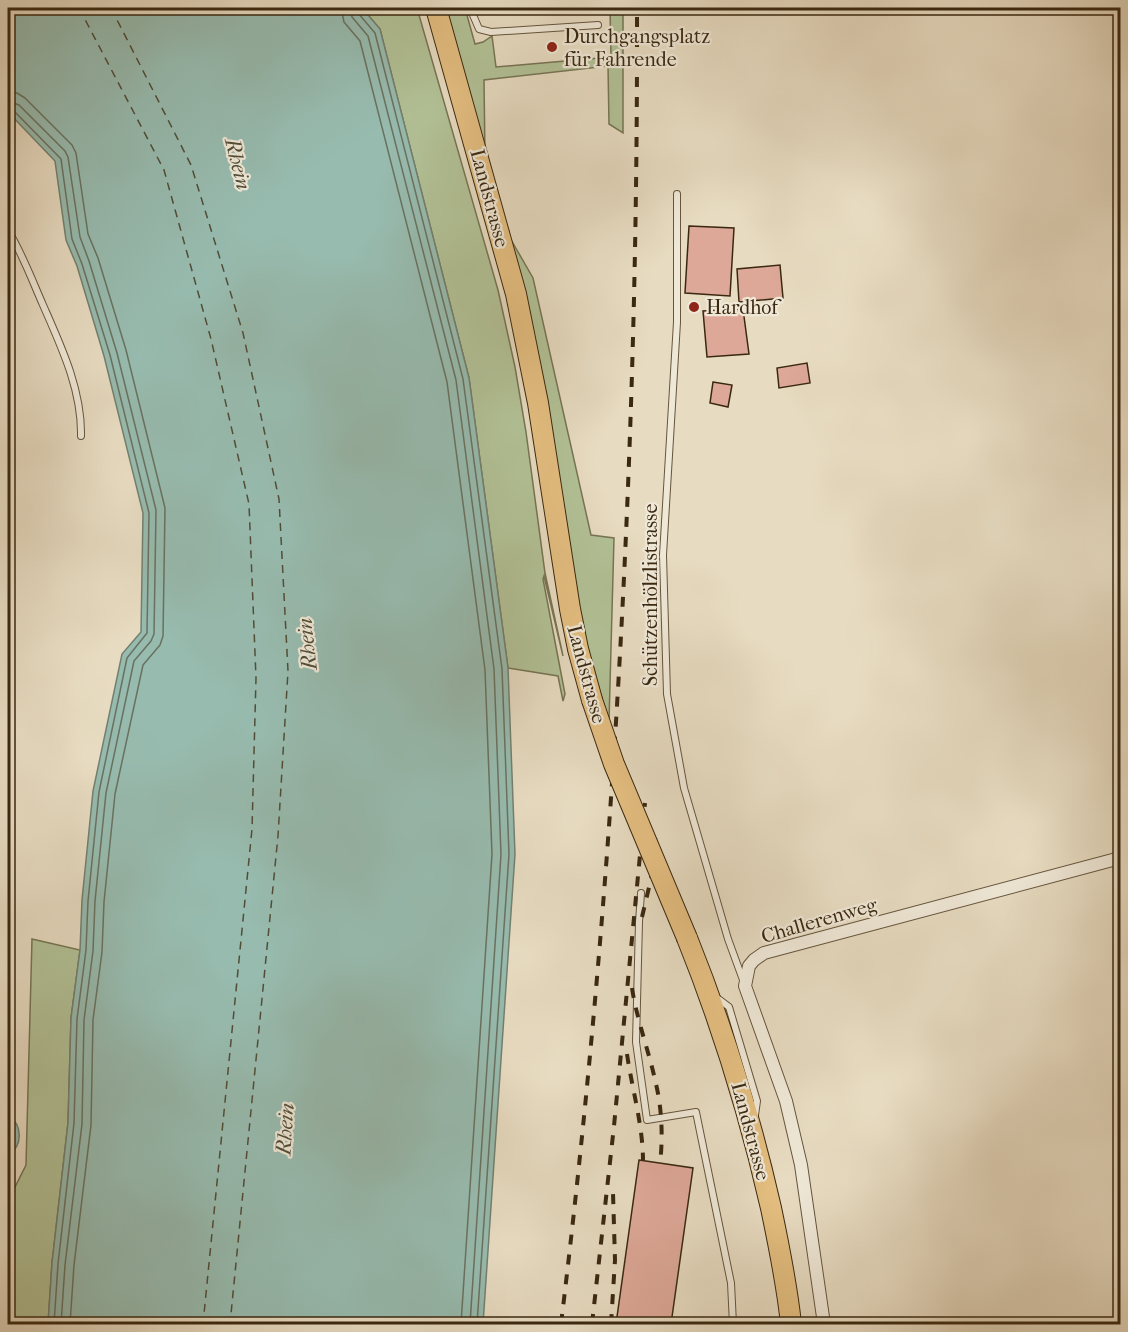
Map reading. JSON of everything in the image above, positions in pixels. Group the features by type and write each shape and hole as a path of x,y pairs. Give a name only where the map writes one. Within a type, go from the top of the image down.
{"main road":[{"name":"Landstrasse","path":"436,8 516,294 538,403 570,609 591,700 614,764 709,993 752,1129 781,1255 791,1324"}],"street":[{"name":"Challerenweg","path":"745,986 749,966 764,953 1120,858"},
{"path":"745,986 788,1111 801,1166 824,1324"}],"lane":[{"path":"470,8 479,29 491,32 598,25"},
{"name":"Schützenhölzlistrasse","path":"677,194 677,322 663,555 667,694 684,788 728,939 745,986"},
{"path":"8,230 24,260 68,362 79,409 81,436"},
{"path":"641,893 636,1042 646,1120 696,1112 731,1283 733,1324"}],"green space":[{"path":"362,8 417,8 498,290 515,367 545,573 563,656 544,576 565,694 563,701 558,676 508,668 469,378 380,29"},
{"path":"445,8 465,8 475,44 492,36 496,67 611,57 610,8 623,8 623,133 609,124 608,66 484,80 485,156"},
{"path":"510,238 533,278 591,535 614,538 609,722 584,639"},
{"path":"32,939 80,950 71,1018 68,1123 52,1263 48,1324 8,1324 8,1201 26,1165"}],"water":[{"name":"Rhein","path":"8,8 362,8 380,29 469,378 508,668 515,854 483,1324 48,1324 52,1263 68,1123 71,1018 80,950 82,900 93,791 122,654 141,632 143,513 104,356 77,266 66,240 55,161 8,112"},
{"path":"8,1114 19,1130 19,1141 8,1156"}],"building":[{"path":"689,226 734,228 730,296 685,293"},
{"path":"780,265 783,298 739,302 737,269"},
{"path":"743,309 749,354 707,357 703,311"},
{"path":"807,363 810,383 779,388 777,368"},
{"path":"713,382 732,385 728,407 710,403"},
{"path":"639,1160 693,1168 671,1324 616,1324"}],"ferry route":[{"path":"79,8 164,170 211,339 249,504 256,678 252,829 203,1324"},
{"path":"111,8 191,165 243,333 279,499 288,671 278,836 230,1324"}],"railway":[{"path":"561,1324 580,1160 595,996 609,832 619,667 633,338 637,8"},
{"path":"592,1324 614,1126 645,803"},
{"path":"642,917 651,879 656,838"},
{"path":"632,988 660,1103 660,1164"},
{"path":"627,1054 639,1121 643,1161"},
{"path":"611,1324 615,1260 613,1193"}],"place":[{"name":"Durchgangsplatz für Fahrende","path":"552,47"},
{"name":"Hardhof","path":"694,307"}]}
